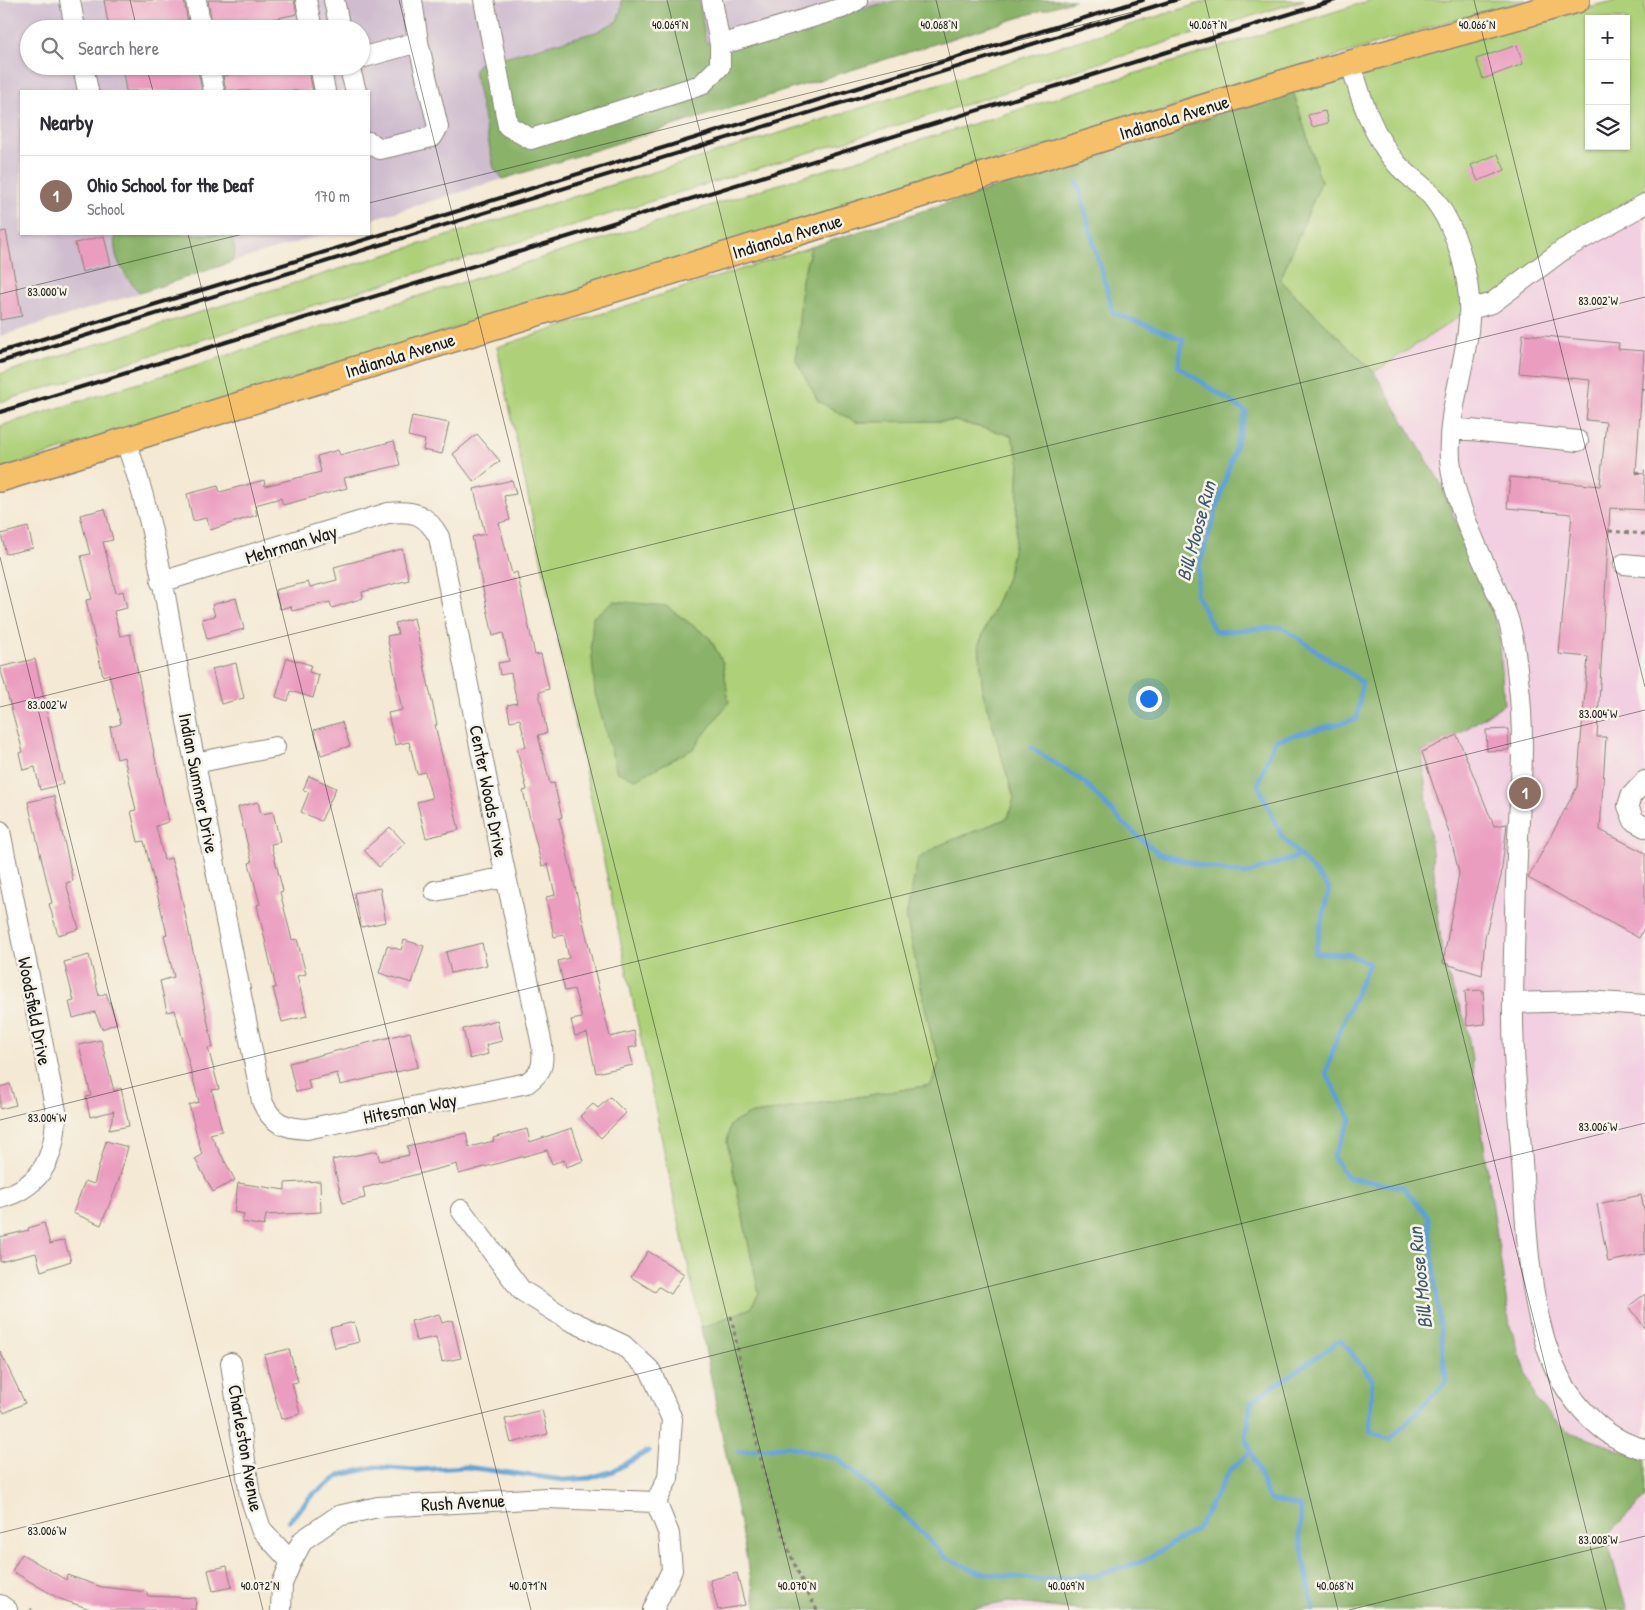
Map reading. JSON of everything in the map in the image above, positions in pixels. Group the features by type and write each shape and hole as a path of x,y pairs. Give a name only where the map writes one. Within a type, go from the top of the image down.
{"main road":[{"name":"Indianola Avenue","path":"0,479 1351,63 1577,0"}],"street":[{"path":"70,0 74,20"},
{"path":"196,0 199,20"},
{"path":"306,0 310,20"},
{"path":"334,0 338,20"},
{"path":"370,143 380,150 432,137 438,127 418,42 412,0"},
{"path":"484,0 508,126 530,139 700,85 720,66 720,45 712,0"},
{"path":"720,45 842,8 857,0"},
{"path":"370,55 418,42"},
{"path":"1351,63 1363,108 1396,163 1430,194 1456,239 1467,281 1471,309 1466,357 1453,403 1450,461 1462,508 1508,619 1518,676 1523,725 1523,776 1517,855 1513,1004 1525,1209 1541,1328 1556,1370 1574,1399 1605,1430 1636,1447 1645,1449"},
{"path":"85,75 88,90"},
{"path":"211,75 214,90"},
{"path":"322,75 325,90"},
{"path":"352,75 356,90"},
{"path":"1471,309 1492,303 1564,249 1645,204"},
{"path":"1451,428 1578,441"},
{"name":"Indian Summer Drive","path":"125,440 136,469 158,551 161,582 195,763 262,1101 267,1114 276,1123"},
{"name":"Mehrman Way","path":"161,582 388,513 404,511 420,516"},
{"name":"Center Woods Drive","path":"420,516 432,524 439,537 506,877 542,1045 543,1059 540,1073"},
{"path":"1624,564 1645,566"},
{"path":"195,763 275,747"},
{"path":"1645,781 1631,796 1628,806 1634,822 1645,828"},
{"name":"Woodsfield Drive","path":"0,831 56,1111 56,1137 49,1162 30,1183 0,1198"},
{"path":"435,891 506,877"},
{"path":"1513,1004 1585,1001 1645,1005"},
{"name":"Hitesman Way","path":"276,1123 291,1128 307,1129 511,1088 527,1083 540,1073"},
{"path":"460,1210 521,1290 567,1319 623,1345 650,1370 672,1419 668,1478 656,1502 668,1534 672,1570 653,1610"},
{"name":"Charleston Avenue","path":"231,1364 250,1496 261,1529 291,1562"},
{"name":"Rush Avenue","path":"291,1562 303,1540 338,1516 378,1507 547,1498 656,1502"},
{"path":"282,1610 282,1584 291,1562"},
{"path":"0,1605 7,1610"}],"path":[{"path":"1636,473 1645,471"},
{"path":"1609,531 1645,534"},
{"path":"731,1316 769,1494 785,1544 817,1610"}],"shaded area":[{"path":"0,0 621,0 622,7 617,21 596,32 478,64 474,71 494,168 503,179 370,220 370,90 20,90 20,235 115,235 114,244 121,271 140,293 0,336"},
{"path":"699,0 899,0 706,43"},
{"path":"1645,13 1645,1610 1574,1610 1495,1406 1321,182 1585,147 1585,150 1630,150 1630,18"},
{"path":"231,235 322,235 232,262 235,251"},
{"path":"1009,1602 1078,1610 965,1610"}],"green space":[{"path":"621,0 699,0 706,43 899,0 1075,0 503,179 494,168 474,71 478,64 596,32 617,21 622,7"},
{"path":"1210,0 1304,0 0,402 0,374"},
{"path":"1372,0 1526,0 1441,24 0,469 0,426"},
{"path":"1619,0 1645,0 1645,204 1471,309 1374,372 1280,280 1321,182 1293,91 1574,10"},
{"path":"1293,91 1321,182 1280,280 1374,372 1440,482 1499,629 1504,704 1457,735 1422,752 1443,963 1467,1026 1510,1326 1536,1400 1567,1431 1645,1459 1645,1497 1606,1537 1627,1610 1078,1610 1009,1602 965,1610 757,1610 701,1328 751,1308 759,1293 727,1142 730,1125 748,1115 931,1085 940,1060 932,1039 906,916 918,859 940,845 1008,818 1014,798 983,693 979,644 1008,575 1016,536 1019,458 1011,435 955,421 855,422 818,401 796,360 802,280 811,247"},
{"path":"115,235 231,235 235,251 232,262 140,293 120,266 115,251"},
{"path":"811,247 802,280 855,422 955,421 1011,435 1019,458 1016,536 1008,575 979,644 983,693 1014,798 1008,818 940,845 906,916 932,1039 940,1060 931,1085 748,1115 730,1125 727,1142 759,1293 751,1308 701,1328 497,347","holes":["666,606 710,638 723,663"]},
{"path":"614,601 666,606 710,638 723,663 729,702 693,749 636,779 617,772 595,693 591,644 593,617"}],"building":[{"path":"104,0 184,0 187,20 107,20"},
{"path":"208,0 294,0 297,14 269,20 211,20"},
{"path":"1517,45 1523,64 1483,79 1476,59"},
{"path":"123,75 199,75 202,90 126,90"},
{"path":"310,75 313,90 226,90 223,76"},
{"path":"1325,111 1328,123 1312,127 1308,115"},
{"path":"1498,154 1505,170 1478,181 1471,165"},
{"path":"6,231 22,316 0,320 0,232"},
{"path":"104,236 111,265 82,272 75,243"},
{"path":"1523,334 1619,343 1618,349 1644,351 1636,473 1645,474 1645,510 1610,508 1597,737 1606,737 1600,830 1645,853 1645,926 1639,938 1528,878 1577,787 1588,657 1559,654 1572,514 1507,508 1510,477 1600,486 1606,422 1586,420 1590,380 1519,373"},
{"path":"412,416 449,423 442,454 423,450 425,440 408,436"},
{"path":"477,434 500,461 474,482 453,454"},
{"path":"394,441 400,465 344,478 347,488 283,505 281,498 255,505 257,515 210,530 207,518 193,521 187,494 218,486 220,492 264,480 265,486 321,472 317,456 338,450 340,455"},
{"path":"512,480 516,494 504,496 510,520 499,523 512,574 517,572 535,655 541,654 549,689 539,692 547,733 538,735 550,784 554,783 562,817 559,818 610,1037 634,1031 637,1046 629,1048 633,1065 596,1073 587,1033 575,1036 571,1020 582,1018 574,989 565,991 558,961 569,958 564,935 554,937 546,897 555,895 548,864 542,866 523,791 527,790 517,749 526,747 520,719 510,721 507,705 517,703 511,673 500,675 498,663 509,661 503,633 493,636 472,537 485,534 474,489"},
{"path":"105,509 113,540 103,542 116,593 123,591 127,608 114,611 120,636 130,634 168,822 156,826 164,860 171,858 179,885 213,1047 208,1048 219,1089 212,1090 222,1131 210,1134 235,1180 213,1192 195,1159 202,1155 189,1105 199,1102 175,1010 167,1012 160,981 174,977 164,935 167,934 144,841 138,842 131,811 136,810 124,757 117,759 110,727 121,724 109,674 103,676 86,600 92,599 81,556 90,554 80,515"},
{"path":"28,527 33,548 6,554 1,534"},
{"path":"402,549 409,580 362,592 363,598 332,608 330,602 292,611 291,606 280,609 275,590 308,582 310,587 337,580 334,567"},
{"path":"236,598 244,629 207,639 202,619 215,616 212,605"},
{"path":"414,618 437,725 435,725 459,830 426,838 417,802 432,798 425,772 417,774 409,742 395,745 388,713 402,710 387,636 398,634 395,623"},
{"path":"287,658 311,665 309,672 319,675 313,698 291,691 288,701 276,697"},
{"path":"35,659 63,784 40,790 35,767 23,770 19,753 23,752 0,667"},
{"path":"236,663 244,698 221,704 212,669"},
{"path":"342,722 350,746 321,755 314,730"},
{"path":"1508,729 1509,750 1487,751 1486,730"},
{"path":"1457,735 1494,826 1507,824 1501,876 1485,937 1482,975 1443,963 1459,873 1450,836 1422,752"},
{"path":"309,776 336,788 321,821 301,812 309,792 303,790"},
{"path":"54,796 73,881 66,883 79,929 58,935 49,904 52,903 28,802"},
{"path":"258,802 261,814 273,812 280,842 271,844 283,891 280,892 292,940 297,939 306,974 297,976 307,1016 282,1022 273,988 276,988 257,905 260,904 249,863 252,862 238,807"},
{"path":"390,827 405,843 379,867 364,850"},
{"path":"380,888 386,922 361,927 354,893"},
{"path":"404,940 424,946 412,983 379,973 387,946 401,950"},
{"path":"482,943 487,965 451,973 446,952"},
{"path":"89,955 99,996 106,993 117,1023 102,1029 95,1012 73,1018 69,1002 74,1001 64,962"},
{"path":"1483,990 1485,1024 1467,1026 1465,991"},
{"path":"497,1020 502,1041 486,1045 488,1054 470,1059 463,1029"},
{"path":"410,1032 418,1067 340,1085 337,1073 308,1080 310,1089 296,1092 289,1063"},
{"path":"101,1040 114,1091 121,1088 129,1126 109,1130 114,1111 90,1117 86,1097 91,1096 79,1045"},
{"path":"10,1084 16,1105 0,1109 0,1087"},
{"path":"610,1097 626,1113 601,1138 580,1116 593,1104 598,1108"},
{"path":"572,1128 583,1161 566,1167 564,1160 552,1164 547,1150 459,1174 457,1164 363,1188 365,1198 343,1203 332,1160 377,1151 380,1161 409,1155 407,1146 466,1133 469,1147 494,1141 493,1138 527,1129 530,1142"},
{"path":"106,1141 128,1147 118,1183 101,1225 73,1213 85,1181 94,1184"},
{"path":"320,1181 321,1212 266,1215 264,1226 242,1222 244,1214 234,1212 238,1183 285,1190 285,1183"},
{"path":"1641,1195 1645,1215 1645,1254 1608,1262 1597,1204"},
{"path":"44,1223 50,1244 64,1240 71,1261 41,1271 36,1253 0,1262 0,1237 29,1230 28,1228"},
{"path":"648,1251 684,1274 671,1294 659,1287 655,1292 631,1277"},
{"path":"1645,1294 1645,1328 1629,1306"},
{"path":"439,1314 442,1323 452,1320 461,1358 442,1362 436,1337 416,1341 411,1321"},
{"path":"354,1322 359,1342 335,1348 330,1328"},
{"path":"289,1349 298,1382 292,1383 300,1414 281,1419 264,1355"},
{"path":"0,1351 25,1403 4,1413 0,1405"},
{"path":"542,1410 548,1434 511,1443 505,1419"},
{"path":"22,1554 66,1580 67,1575 102,1587 147,1592 147,1596 196,1598 195,1610 93,1610 60,1599 12,1571"},
{"path":"227,1566 232,1587 213,1591 208,1570"},
{"path":"737,1573 745,1605 718,1610 710,1580"}],"waterway":[{"name":"Bill Moose Run","path":"1077,182 1113,313 1183,339 1178,366 1246,412 1200,563 1196,594 1215,632 1282,627 1362,682 1357,719 1275,740 1258,784 1281,835 1329,888 1315,953 1348,954 1369,964 1338,1034 1326,1073 1351,1120 1333,1157 1348,1178 1403,1187 1428,1216 1446,1382 1390,1440 1370,1431 1372,1379 1341,1340 1251,1402 1246,1438 1269,1499 1301,1507 1300,1538 1313,1610"},
{"path":"1032,748 1085,783 1124,824 1158,853 1201,866 1245,874 1300,856"},
{"path":"738,1452 788,1446 838,1459 912,1522 945,1557 977,1572 1038,1580 1095,1576 1143,1561 1197,1529 1230,1470 1251,1451"},
{"path":"289,1521 312,1495 341,1475 375,1467 416,1470 466,1467 564,1480 590,1478 613,1471 648,1451"}],"railway":[{"path":"0,352 1143,0"},
{"path":"0,362 1175,0"},
{"path":"0,412 1335,0"}],"place":[{"name":"Ohio School for the Deaf","path":"1525,793"}]}
